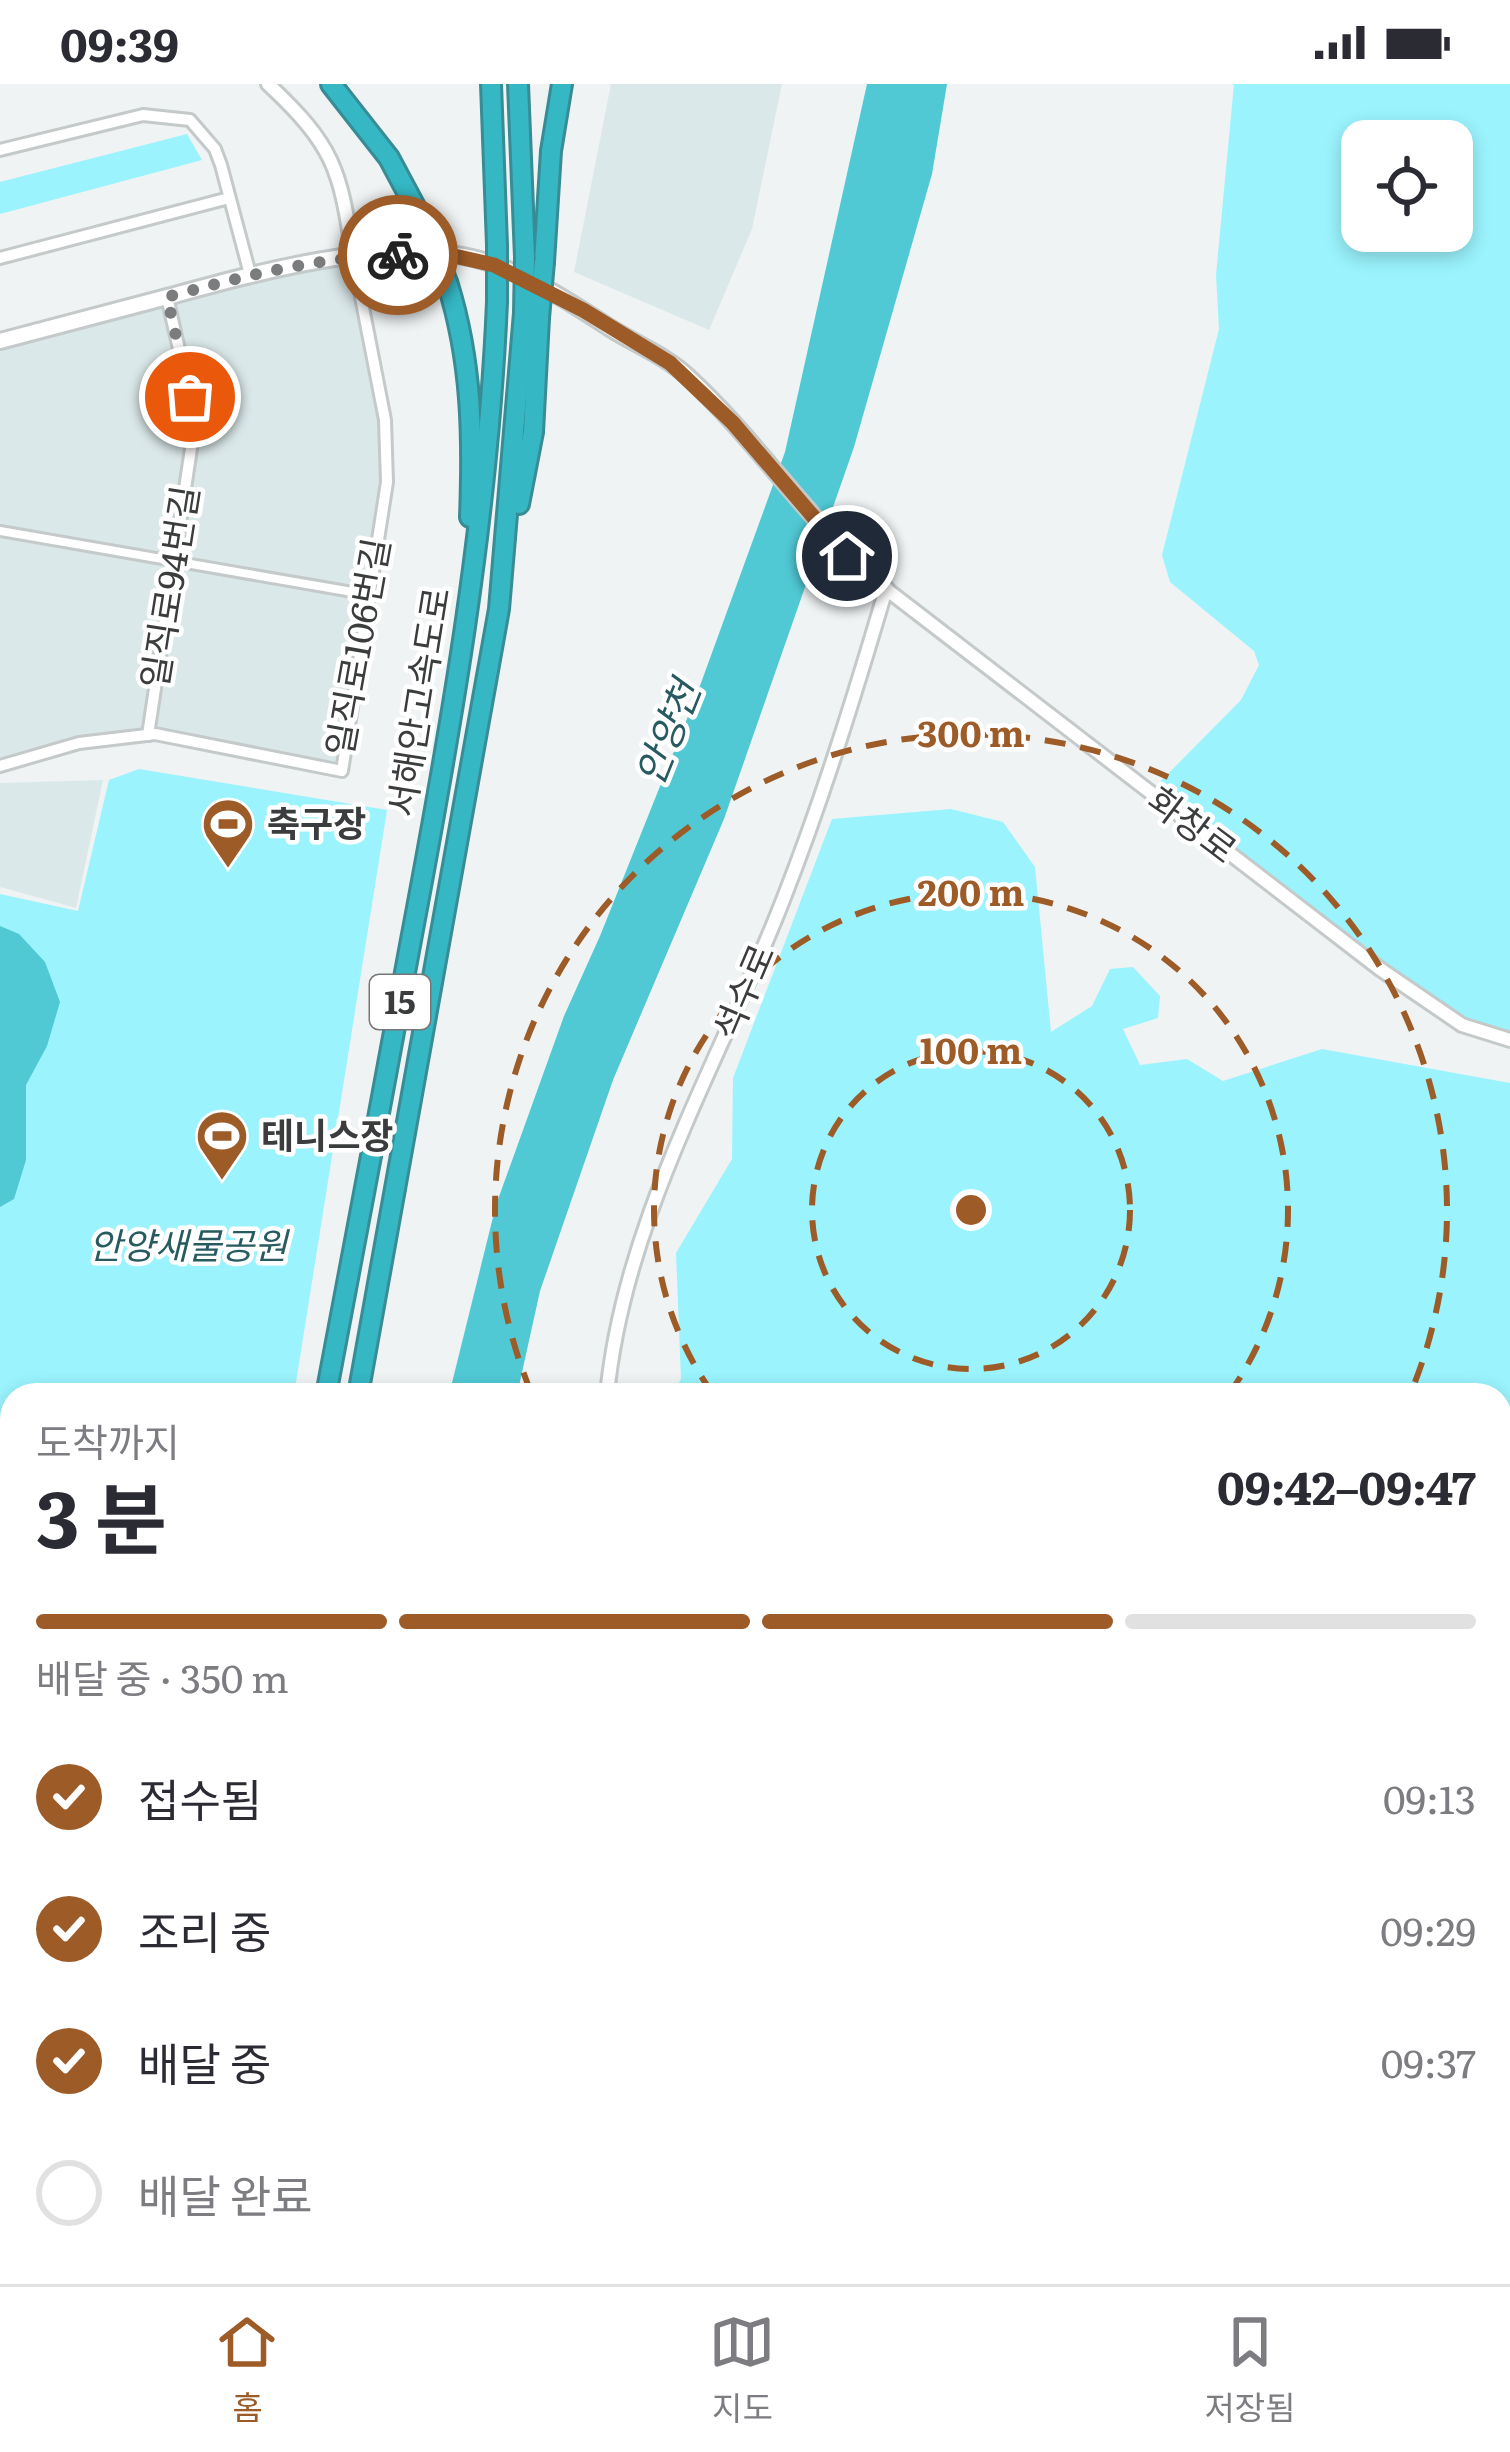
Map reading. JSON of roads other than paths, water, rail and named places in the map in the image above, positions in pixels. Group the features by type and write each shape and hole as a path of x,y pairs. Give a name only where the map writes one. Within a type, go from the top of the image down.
{"highway":[{"path":"331,84 389,158"},
{"path":"344,84 429,232 468,365 472,422 467,608"},
{"name":"서해안고속도로","path":"328,1383 454,708 480,537 497,302 490,84"},
{"name":"서해안고속도로","path":"360,1383 500,608 535,259 518,84"},
{"path":"535,259 562,84"}],"main road":[{"path":"0,341 250,274 353,256 441,253 467,257 586,303 685,374 847,556 886,589"}],"street":[{"path":"268,84 306,121 334,160 353,256"},
{"path":"0,150 143,115 190,119 215,149 250,274"},
{"path":"0,258 229,198"},
{"name":"일직로106번길","path":"0,766 79,743 148,735 342,771 387,482 385,420 353,256"},
{"name":"일직로94번길","path":"148,735 192,442 190,397 167,297"},
{"path":"0,532 370,596"},
{"name":"화창로","path":"886,589 1381,969 1462,1025 1510,1040"},
{"name":"석수로","path":"609,1383 627,1280 783,901 837,752 886,589"}],"place":[{"name":"축구장","path":"228,870"},
{"name":"테니스장","path":"222,1182"}],"water label":[{"name":"안양천","path":"668,733"}],"park label":[{"name":"안양새물공원","path":"188,1246"}]}
